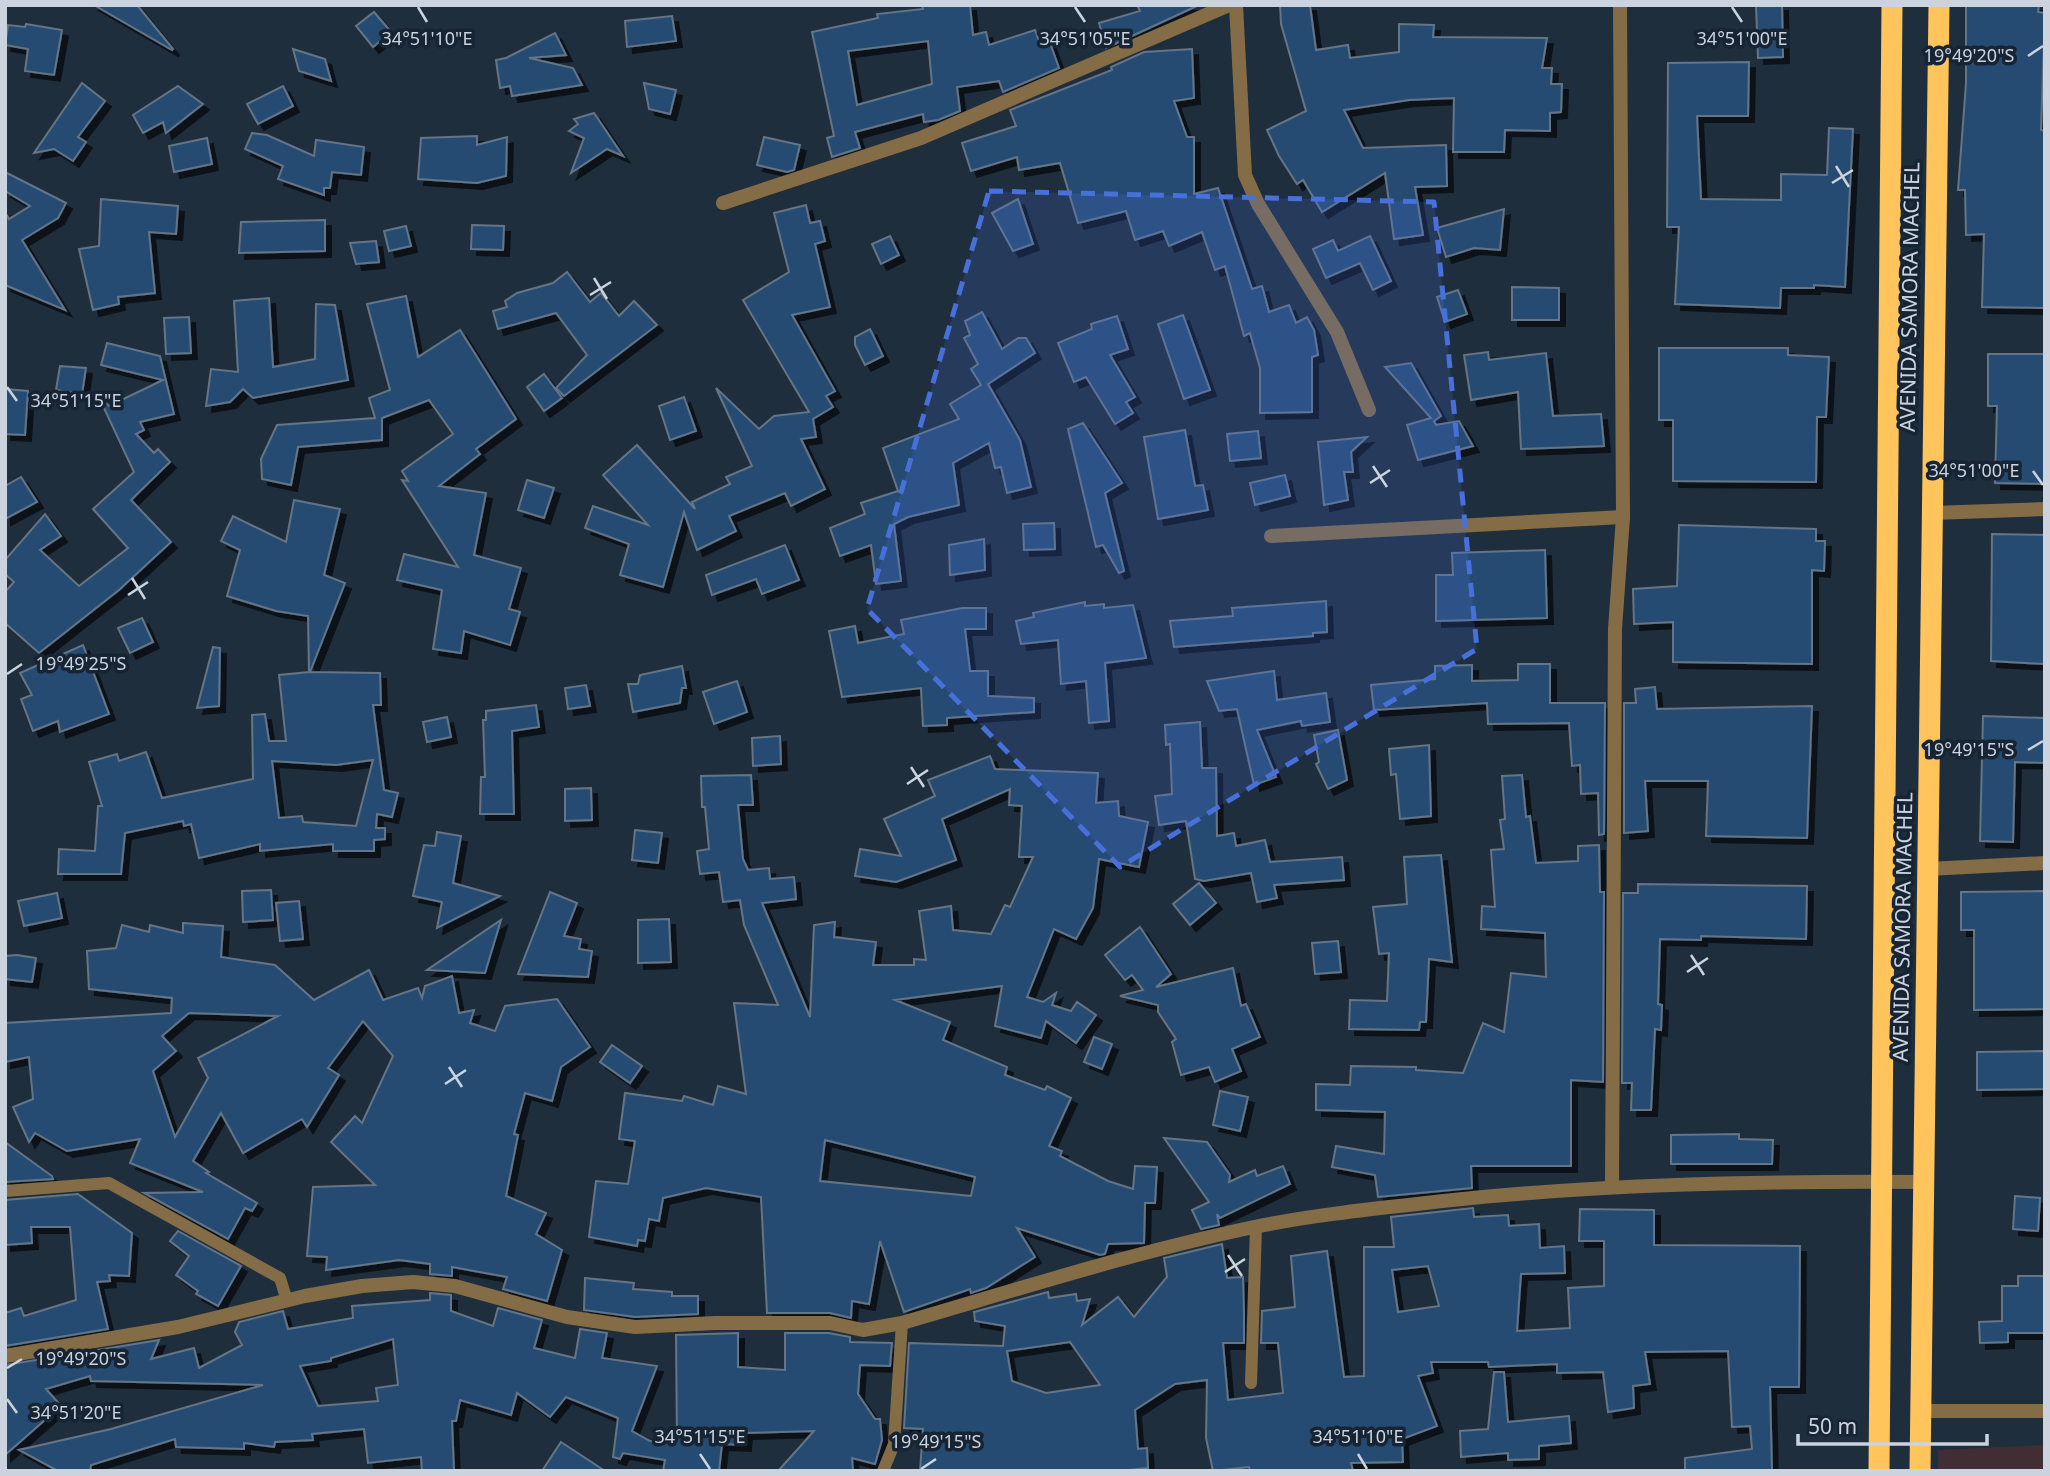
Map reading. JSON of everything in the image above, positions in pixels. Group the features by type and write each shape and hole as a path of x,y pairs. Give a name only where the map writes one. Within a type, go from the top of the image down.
{"highway":[{"name":"AVENIDA SAMORA MACHEL","path":"1879,1471 1892,5"},
{"name":"AVENIDA SAMORA MACHEL","path":"1920,1471 1939,5"}],"street":[{"path":"723,203 921,138 1229,5"},
{"path":"1236,5 1245,175 1258,204 1337,332 1369,410"},
{"path":"1612,1186 1615,629 1623,517 1620,5"},
{"path":"1932,513 2045,509"},
{"path":"1271,536 1623,517"},
{"path":"1928,869 2045,863"},
{"path":"5,1356 101,1342 362,1286 413,1282 455,1286 567,1317 635,1327 715,1323 830,1323 863,1330 902,1323 1046,1281 1256,1227 1490,1195 1612,1186 1924,1182"},
{"path":"1920,1411 2045,1411"}],"lane":[{"path":"5,1191 109,1183 280,1278 287,1301"},
{"path":"1251,1383 1256,1227"},
{"path":"883,1471 894,1444 902,1323"}],"highlighted area":[{"path":"989,191 1434,202 1477,649 1120,867 867,609"}],"shaded area":[{"path":"2045,1445 2045,1471 1938,1471 1938,1450"}],"building":[{"path":"94,5 137,5 173,49 172,50"},
{"path":"922,5 970,5 973,35 986,32 989,45 1035,30 1040,44 1049,40 1059,68 1003,92 999,81 957,87 960,111 938,120 924,122 923,114 855,132 860,148 832,157 827,138 834,136 812,32 878,18 877,14 923,9","holes":["928,41 932,84 857,105 848,51"]},
{"path":"1137,5 1199,5 1106,48 1099,23 1140,11"},
{"path":"1280,5 1310,5 1316,50 1348,45 1350,58 1399,52 1399,24 1434,25 1433,37 1547,38 1542,68 1552,68 1551,84 1562,84 1561,112 1550,113 1550,131 1505,130 1504,152 1453,152 1454,98 1409,100 1344,110 1363,148 1446,145 1447,186 1415,187 1423,235 1394,239 1385,173 1322,212 1303,180 1297,184 1279,156 1267,130 1306,111 1281,24"},
{"path":"1756,5 1782,5 1783,57 1758,58"},
{"path":"1966,5 2039,5 2038,12 2045,13 2041,130 2045,131 2045,308 1982,307 1984,234 1966,235 1965,190 1958,190 1966,83"},
{"path":"374,12 391,32 373,47 356,26"},
{"path":"672,16 676,41 627,47 625,21"},
{"path":"26,24 62,30 54,75 25,71 28,49 5,45 8,25 25,27"},
{"path":"555,33 566,55 529,58 573,68 582,85 512,96 510,86 500,88 496,60 506,58"},
{"path":"293,49 325,59 331,81 299,71"},
{"path":"1192,49 1194,98 1174,101 1187,137 1194,137 1194,194 1218,188 1252,289 1262,286 1269,312 1289,305 1296,323 1307,317 1314,330 1318,355 1312,357 1312,412 1260,413 1260,368 1250,333 1244,336 1225,266 1215,270 1202,232 1169,246 1163,231 1135,240 1126,211 1078,223 1060,163 1019,170 1017,157 971,171 962,143 1016,126 1010,110 1112,70 1111,67 1144,52"},
{"path":"1749,62 1748,116 1697,116 1701,199 1781,200 1781,174 1827,175 1829,128 1853,129 1845,287 1814,285 1814,288 1781,288 1780,308 1675,304 1679,227 1667,227 1668,63"},
{"path":"82,83 105,101 78,137 86,142 73,161 54,149 34,153"},
{"path":"644,83 676,90 670,114 649,109"},
{"path":"178,86 203,104 166,133 163,122 143,133 133,115"},
{"path":"283,86 293,106 258,124 247,104"},
{"path":"594,113 623,156 607,149 571,173 584,138 569,131 578,124 574,119"},
{"path":"252,133 267,135 314,156 316,140 364,147 361,175 332,172 330,188 324,188 324,195 278,179 283,166 245,149"},
{"path":"477,136 477,145 507,137 506,176 477,183 418,179 421,138"},
{"path":"764,137 800,145 794,170 787,172 757,165"},
{"path":"207,138 212,164 174,172 169,146"},
{"path":"5,172 66,203 58,218 22,240 65,310 5,285 5,212 9,219 30,206 5,191"},
{"path":"101,199 178,206 176,234 149,232 155,293 118,297 119,304 93,310 79,249 99,246"},
{"path":"1018,199 1033,244 1013,251 992,213"},
{"path":"806,205 810,223 820,221 825,241 815,244 830,307 792,315 835,391 826,396 833,407 813,419 816,437 801,439 825,489 791,506 785,493 729,516 736,531 697,550 684,512 663,587 620,575 629,544 585,528 593,506 648,525 603,475 637,445 695,509 692,502 730,484 726,477 752,466 716,388 759,429 774,416 809,412 743,300 789,272 774,213"},
{"path":"1504,209 1500,250 1474,248 1446,257 1437,228"},
{"path":"325,220 325,251 239,253 241,222"},
{"path":"472,225 504,226 503,250 471,249"},
{"path":"406,226 411,246 389,251 384,231"},
{"path":"890,236 899,255 881,264 872,244"},
{"path":"1370,236 1391,281 1373,290 1360,263 1326,278 1313,249 1333,240 1338,251"},
{"path":"376,241 379,262 356,264 350,243"},
{"path":"567,272 590,302 601,293 619,316 634,301 657,325 564,396 556,388 587,355 556,313 498,329 493,311 507,307 505,301 517,293 553,283"},
{"path":"1512,287 1559,288 1559,320 1512,320"},
{"path":"1458,290 1467,314 1445,322 1437,297"},
{"path":"406,296 418,357 460,330 516,419 476,449 480,454 439,486 486,493 474,555 521,568 509,609 520,612 510,645 464,631 461,653 433,649 442,590 397,580 404,554 458,567 402,480 408,481 402,471 453,434 429,400 382,418 382,440 298,447 291,485 262,479 261,459 277,425 375,418 369,398 390,390 367,304"},
{"path":"269,298 273,367 315,359 316,304 335,305 348,380 253,398 243,389 230,402 206,406 211,369 238,372 234,301"},
{"path":"982,312 1002,349 1018,338 1026,338 1035,353 988,384 1020,440 1031,487 1007,493 1001,467 995,468 989,443 953,463 959,505 908,517 894,524 901,581 876,584 871,545 840,556 830,528 865,514 861,503 898,491 883,448 959,419 950,404 981,385 971,369 978,364 964,338 970,335 965,321"},
{"path":"1183,315 1210,390 1184,399 1158,324"},
{"path":"1117,316 1128,349 1110,355 1135,397 1126,402 1133,413 1115,424 1086,377 1074,382 1058,343 1092,329 1091,324"},
{"path":"189,317 191,353 166,354 164,318"},
{"path":"870,329 883,356 865,365 855,345 855,337"},
{"path":"107,343 160,356 174,414 140,422 144,430 136,434 154,453 158,449 170,462 131,500 171,542 119,590 39,653 5,623 5,592 14,582 5,574 5,560 45,514 61,536 40,550 79,586 128,548 93,509 134,472 103,406 106,403 109,406 163,380 101,365"},
{"path":"1659,348 1788,348 1788,355 1829,357 1826,417 1817,417 1816,482 1673,481 1673,420 1659,420"},
{"path":"1488,352 1489,360 1546,353 1553,416 1601,414 1604,446 1521,449 1518,392 1471,400 1464,355"},
{"path":"1988,354 2045,354 2045,484 1995,483 1997,406 1988,406"},
{"path":"1411,363 1441,416 1434,421 1436,425 1459,421 1473,446 1418,460 1407,425 1431,418 1385,367"},
{"path":"60,366 86,368 82,394 56,390"},
{"path":"544,374 562,398 544,411 527,387"},
{"path":"5,389 28,391 25,435 5,434"},
{"path":"684,397 696,431 670,440 659,406"},
{"path":"1083,423 1122,483 1105,493 1124,571 1119,573 1103,545 1096,547 1068,429"},
{"path":"1185,430 1195,486 1203,485 1208,510 1158,519 1144,437"},
{"path":"1258,431 1261,458 1230,461 1227,434"},
{"path":"1367,437 1351,452 1353,472 1344,472 1348,500 1324,505 1318,442"},
{"path":"1285,475 1290,496 1255,505 1250,483"},
{"path":"21,477 37,502 5,519 5,486"},
{"path":"527,480 554,488 544,518 518,510"},
{"path":"294,500 340,509 324,575 345,583 310,672 380,673 381,705 373,705 384,790 398,793 392,817 377,814 376,828 385,828 385,839 374,840 374,851 333,851 333,844 260,851 260,844 199,858 191,824 184,826 183,821 125,833 121,874 58,874 59,849 95,851 98,806 102,806 89,762 117,754 119,761 146,752 162,798 253,779 252,715 265,714 269,741 286,741 279,675 309,672 308,616 276,611 227,596 240,550 221,541 233,516 286,542","holes":["373,760 356,826 303,822 302,816 279,818 272,761 336,765"]},
{"path":"1054,523 1055,549 1024,550 1023,524"},
{"path":"1679,525 1816,529 1816,541 1825,541 1824,571 1812,570 1812,664 1673,662 1673,622 1634,624 1633,589 1677,586"},
{"path":"1992,534 2045,535 2045,664 1991,661"},
{"path":"984,539 985,570 950,575 949,545"},
{"path":"785,545 799,580 762,594 756,579 712,595 706,575"},
{"path":"1545,550 1547,618 1436,621 1436,575 1453,575 1452,553"},
{"path":"1326,601 1327,632 1313,633 1313,636 1174,647 1170,621 1233,616 1232,608"},
{"path":"1085,602 1085,606 1104,604 1104,608 1133,605 1146,658 1105,663 1109,721 1089,723 1086,681 1061,684 1058,640 1021,644 1016,621 1034,617 1033,613"},
{"path":"962,608 986,608 986,629 965,629 970,671 988,671 988,696 1034,698 1034,712 947,718 947,725 923,726 921,688 842,697 829,631 855,626 858,643 904,634 901,620"},
{"path":"142,618 153,642 130,653 118,628"},
{"path":"83,645 109,714 60,732 58,721 33,731 21,699 32,695 20,673"},
{"path":"213,647 220,648 219,706 197,708"},
{"path":"1518,664 1550,664 1550,703 1605,703 1604,834 1599,835 1598,793 1581,794 1580,765 1572,766 1569,723 1488,724 1487,703 1374,710 1371,685 1435,679 1435,666 1472,665 1472,681 1518,680"},
{"path":"682,666 686,688 682,688 680,703 633,712 628,684 638,684 640,675"},
{"path":"1274,671 1277,700 1326,693 1330,722 1302,726 1301,721 1257,730 1276,777 1254,785 1237,709 1219,711 1207,681"},
{"path":"737,681 747,712 714,724 703,692"},
{"path":"586,685 590,706 568,709 565,688"},
{"path":"1655,687 1657,709 1812,706 1807,838 1706,836 1708,781 1645,781 1648,831 1624,833 1624,703 1636,703 1635,689"},
{"path":"536,705 539,727 512,731 514,814 480,814 481,777 485,777 483,720 486,720 486,711"},
{"path":"1983,716 2045,718 2045,763 2015,762 2013,842 1980,841"},
{"path":"447,717 451,737 427,742 423,722"},
{"path":"1200,722 1202,768 1216,768 1217,836 1234,833 1236,846 1265,840 1270,862 1342,857 1344,880 1274,885 1277,898 1257,902 1251,873 1204,881 1195,879 1186,821 1159,825 1155,796 1172,794 1170,744 1166,745 1165,725"},
{"path":"1338,730 1347,780 1328,789 1316,764 1319,762 1314,735"},
{"path":"780,736 781,764 753,766 752,738"},
{"path":"1429,745 1431,816 1400,819 1396,774 1391,775 1389,749"},
{"path":"990,756 995,769 1098,773 1096,803 1118,801 1119,816 1148,822 1139,867 1099,859 1093,908 1076,939 1054,929 1027,997 1043,1002 1056,993 1052,1005 1071,1011 1077,1002 1096,1015 1076,1043 1046,1021 1041,1038 995,1026 1002,986 895,1000 950,1022 943,1040 1007,1067 1005,1075 1045,1090 1047,1086 1071,1098 1049,1146 1062,1151 1060,1156 1108,1181 1133,1189 1135,1166 1157,1167 1155,1203 1145,1203 1144,1243 1108,1244 1105,1254 1100,1255 1017,1228 1035,1257 986,1288 971,1293 970,1289 904,1312 880,1241 869,1304 852,1301 851,1318 830,1313 767,1313 761,1197 706,1188 663,1198 659,1221 649,1219 645,1241 638,1240 637,1246 589,1237 596,1181 628,1184 635,1141 619,1139 625,1093 682,1101 684,1096 713,1105 718,1086 746,1094 734,1003 778,1005 744,925 740,900 723,902 719,872 700,874 697,851 709,849 705,807 702,807 701,776 751,775 753,805 738,805 743,859 748,870 769,868 770,879 794,877 796,899 762,903 810,1017 814,925 835,922 834,937 876,942 873,965 914,965 914,959 926,960 919,911 951,906 953,930 991,934 1005,905 1010,907 1033,857 1019,857 1022,806 1009,805 1010,789 942,819 956,860 896,882 855,876 860,849 901,856 884,819 935,796 928,780","holes":["825,1140 975,1177 971,1196 820,1181"]},
{"path":"1522,775 1526,817 1530,816 1536,863 1578,861 1578,846 1599,845 1600,892 1604,892 1603,1082 1571,1080 1571,1166 1471,1166 1472,1188 1378,1197 1375,1175 1332,1167 1336,1146 1384,1154 1385,1112 1316,1110 1316,1084 1350,1085 1351,1066 1416,1067 1416,1070 1463,1073 1483,1023 1504,1032 1511,973 1546,977 1545,933 1481,929 1482,906 1495,907 1491,850 1504,849 1500,820 1505,819 1502,776"},
{"path":"591,788 592,820 565,821 565,789"},
{"path":"635,830 662,833 658,863 632,860"},
{"path":"437,832 461,836 453,883 500,896 437,928 442,902 413,896 424,845 435,846"},
{"path":"1441,855 1452,962 1429,959 1426,1022 1420,1022 1419,1030 1349,1029 1350,1000 1387,1001 1389,953 1379,954 1373,907 1407,904 1404,857"},
{"path":"1199,883 1216,903 1190,925 1173,904"},
{"path":"1638,884 1807,886 1806,939 1701,936 1701,940 1660,939 1658,1004 1662,1005 1661,1030 1655,1029 1651,1110 1631,1110 1632,1083 1622,1083 1623,893 1638,893"},
{"path":"271,890 273,920 243,922 242,891"},
{"path":"2045,891 2045,1009 1974,1010 1974,930 1961,930 1961,892"},
{"path":"550,892 577,903 564,936 581,939 579,949 592,951 588,977 518,974"},
{"path":"57,893 62,918 24,926 18,901"},
{"path":"299,901 303,939 280,941 276,903"},
{"path":"669,919 671,962 638,963 638,920"},
{"path":"501,920 485,973 427,970"},
{"path":"183,923 223,926 221,957 275,965 314,1000 369,970 383,1000 418,988 422,998 425,986 452,976 459,1013 474,1010 470,1023 495,1031 505,1006 557,999 590,1047 561,1067 552,1101 525,1093 514,1134 518,1135 506,1196 546,1213 536,1234 562,1250 547,1301 503,1289 507,1277 452,1267 452,1276 430,1274 430,1264 399,1260 326,1270 327,1257 307,1256 313,1187 375,1185 331,1142 355,1116 362,1123 393,1056 363,1021 328,1068 339,1075 307,1127 302,1119 243,1153 221,1113 193,1161 209,1172 206,1173 257,1203 252,1211 245,1208 228,1239 144,1193 203,1192 130,1163 140,1139 67,1151 35,1133 29,1142 13,1107 33,1099 29,1057 5,1062 5,1023 171,1013 172,998 89,989 87,951 116,948 122,925 149,932 150,925 183,933","holes":["189,1013 278,1016 198,1058 208,1078 175,1137 153,1071 176,1051 162,1036"]},
{"path":"1140,927 1171,974 1156,987 1233,968 1241,1006 1246,1004 1260,1037 1232,1049 1241,1071 1215,1082 1209,1067 1181,1075 1172,1042 1176,1039 1158,1012 1158,1005 1120,996 1143,990 1132,975 1125,980 1105,955"},
{"path":"1338,941 1341,972 1315,974 1312,943"},
{"path":"5,956 36,958 32,982 5,979"},
{"path":"1094,1037 1112,1044 1102,1069 1084,1062"},
{"path":"612,1045 642,1066 630,1083 600,1062"},
{"path":"2045,1051 2045,1089 1977,1090 1977,1052"},
{"path":"1220,1091 1248,1097 1240,1131 1213,1125"},
{"path":"1739,1134 1739,1139 1773,1140 1772,1164 1671,1164 1671,1135"},
{"path":"1164,1138 1207,1142 1230,1175 1229,1182 1255,1170 1257,1176 1283,1166 1290,1184 1220,1218 1217,1214 1219,1225 1201,1229 1192,1210 1209,1202"},
{"path":"5,1142 52,1176 53,1179 5,1182"},
{"path":"78,1194 132,1233 129,1276 109,1275 110,1281 97,1282 108,1329 5,1346 5,1313 21,1308 24,1316 76,1300 70,1227 31,1227 32,1243 5,1245 5,1200"},
{"path":"2015,1196 2040,1198 2038,1231 2013,1229"},
{"path":"1473,1208 1474,1217 1508,1215 1509,1226 1539,1224 1540,1248 1564,1246 1565,1273 1521,1274 1517,1331 1570,1328 1568,1288 1604,1286 1604,1241 1579,1241 1580,1209 1654,1210 1654,1245 1800,1246 1799,1387 1770,1387 1772,1471 1685,1471 1685,1458 1752,1449 1750,1426 1732,1427 1728,1351 1645,1352 1650,1384 1633,1386 1634,1408 1608,1412 1603,1372 1557,1373 1557,1364 1489,1367 1488,1362 1431,1362 1433,1373 1418,1376 1437,1426 1402,1439 1403,1462 1351,1463 1353,1471 1250,1471 1249,1467 1213,1471 1206,1438 1207,1380 1175,1384 1135,1410 1138,1449 1147,1448 1148,1468 1119,1471 920,1471 923,1429 904,1428 909,1343 1003,1346 1005,1326 975,1321 974,1312 1048,1292 1049,1298 1076,1294 1077,1301 1090,1299 1082,1325 1118,1297 1134,1317 1167,1277 1164,1258 1222,1244 1227,1278 1243,1277 1244,1343 1223,1343 1228,1400 1283,1393 1278,1343 1261,1343 1262,1311 1295,1307 1291,1256 1327,1251 1344,1377 1364,1376 1364,1247 1394,1247 1391,1217","holes":["1428,1266 1439,1306 1398,1312 1392,1270","1070,1342 1100,1385 1046,1393 1012,1381 1007,1351"]},
{"path":"178,1231 241,1266 218,1306 196,1294 198,1291 176,1275 189,1256 170,1241"},
{"path":"2018,1276 2045,1276 2045,1333 2008,1333 2008,1342 1980,1343 1979,1322 2002,1321 2002,1286 2018,1286"},
{"path":"585,1278 634,1283 633,1289 672,1292 672,1296 698,1296 698,1314 635,1317 584,1310"},
{"path":"430,1293 451,1295 451,1311 493,1326 498,1308 542,1320 534,1348 575,1358 580,1329 607,1333 602,1358 657,1366 632,1431 650,1441 677,1442 676,1335 738,1333 738,1367 785,1370 785,1333 829,1333 850,1337 850,1342 892,1343 890,1366 860,1365 858,1394 875,1419 880,1419 882,1440 875,1464 852,1458 853,1471 778,1471 814,1431 746,1433 745,1445 722,1444 719,1471 663,1471 665,1460 623,1453 620,1459 613,1457 618,1418 566,1397 550,1417 517,1393 511,1415 460,1400 456,1421 452,1421 454,1471 422,1471 421,1457 368,1463 364,1429 312,1434 313,1440 275,1442 274,1447 244,1443 244,1449 176,1447 175,1439 91,1465 90,1471 58,1471 19,1450 111,1429 263,1385 91,1381 90,1376 46,1389 61,1406 5,1455 5,1365 159,1340 151,1359 194,1348 199,1368 242,1345 235,1332 239,1322 283,1311 288,1329 353,1318 352,1306 430,1300","holes":["393,1339 398,1385 376,1388 378,1401 318,1406 300,1366 331,1361 331,1358"]},
{"path":"1494,1372 1504,1372 1508,1422 1569,1416 1571,1443 1539,1446 1539,1459 1508,1460 1508,1453 1461,1457 1460,1431 1488,1429"},
{"path":"561,1442 605,1471 542,1471"}]}
